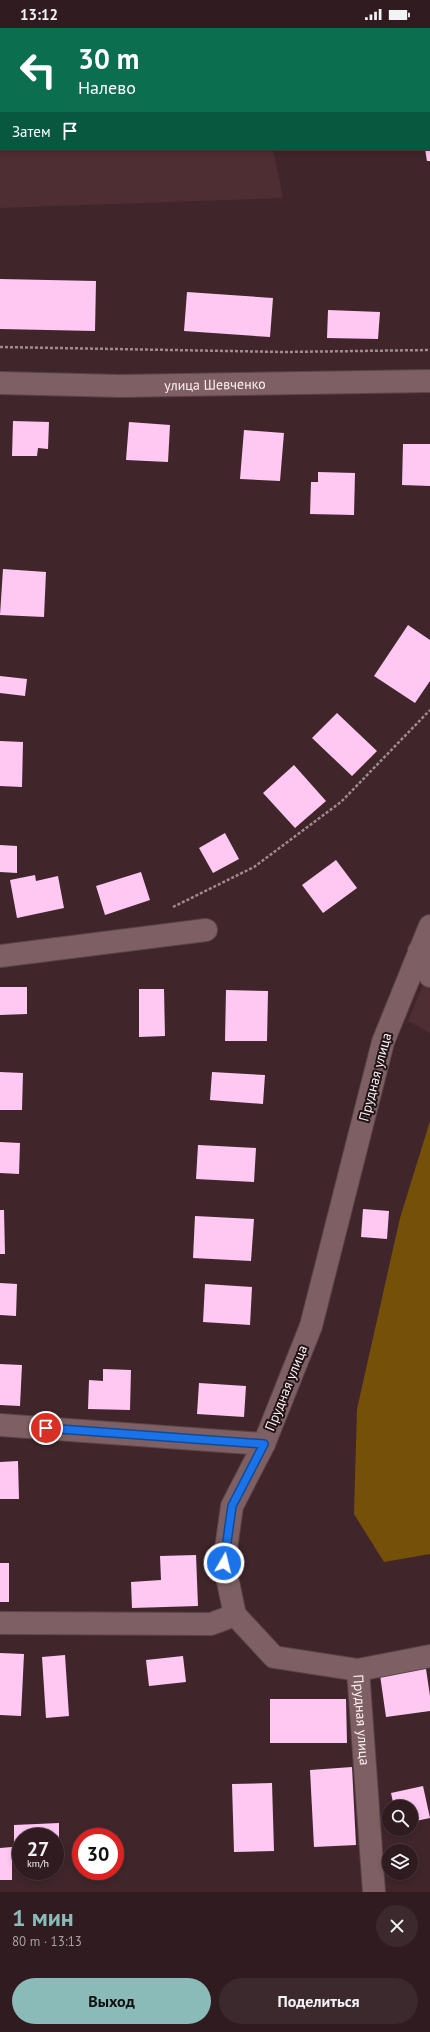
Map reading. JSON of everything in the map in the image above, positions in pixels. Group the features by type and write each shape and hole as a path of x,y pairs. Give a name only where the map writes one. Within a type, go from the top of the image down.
{"street":[{"name":"улица Шевченко","path":"0,383 120,386 430,381"},
{"name":"Прудная улица","path":"374,1892 358,1670 274,1657 235,1615 224,1563 232,1506 264,1444 311,1326 383,1042 430,926"},
{"path":"0,956 206,930"},
{"path":"419,951 430,976"},
{"path":"0,1425 264,1444"},
{"path":"0,1623 211,1624 235,1615"},
{"path":"358,1670 430,1656"}],"path":[{"path":"0,347 285,352 430,350"},
{"path":"172,908 254,867 341,802 430,710"}],"shaded area":[{"path":"0,150 273,150 283,198 0,208"},
{"path":"430,968 430,1033 408,1021"},
{"path":"430,1121 430,1554 384,1562 354,1514 357,1409 400,1218"}],"building":[{"path":"425,150 430,150 430,161 427,161"},
{"path":"0,279 96,281 95,331 0,329"},
{"path":"187,292 273,298 270,337 184,331"},
{"path":"328,310 380,312 378,339 327,338"},
{"path":"13,421 49,422 48,449 38,448 37,456 12,456"},
{"path":"129,422 170,425 168,462 126,460"},
{"path":"244,430 284,433 280,481 240,479"},
{"path":"403,444 430,444 430,486 402,485"},
{"path":"318,472 355,473 354,515 310,514 311,482 318,482"},
{"path":"3,569 46,572 44,617 0,615"},
{"path":"408,625 430,640 430,681 415,703 374,676"},
{"path":"0,676 27,679 25,696 0,693"},
{"path":"337,713 377,751 352,776 312,738"},
{"path":"0,741 23,742 22,787 0,786"},
{"path":"294,765 326,801 295,828 263,793"},
{"path":"225,833 239,859 213,873 199,848"},
{"path":"0,845 17,846 17,873 0,872"},
{"path":"336,860 357,888 323,913 302,885"},
{"path":"141,872 150,900 105,915 96,886"},
{"path":"35,875 36,881 58,876 64,908 17,918 10,880"},
{"path":"0,987 27,987 27,1014 0,1015"},
{"path":"139,989 164,989 165,1036 139,1037"},
{"path":"226,990 268,991 267,1041 225,1041"},
{"path":"0,1072 23,1073 22,1110 0,1110"},
{"path":"212,1072 265,1075 263,1104 210,1100"},
{"path":"0,1142 20,1143 19,1174 0,1173"},
{"path":"198,1145 256,1148 254,1182 196,1179"},
{"path":"363,1209 389,1211 387,1239 361,1237"},
{"path":"0,1210 4,1210 5,1254 0,1254"},
{"path":"195,1216 254,1219 251,1261 193,1258"},
{"path":"0,1283 17,1284 16,1316 0,1315"},
{"path":"205,1284 252,1287 250,1325 203,1322"},
{"path":"0,1364 22,1365 20,1406 0,1405"},
{"path":"103,1369 131,1370 130,1410 88,1409 89,1380 103,1381"},
{"path":"199,1383 246,1386 244,1417 197,1414"},
{"path":"18,1461 19,1499 0,1499 0,1462"},
{"path":"196,1555 198,1606 132,1608 131,1582 161,1580 160,1556"},
{"path":"0,1563 9,1563 9,1602 0,1602"},
{"path":"0,1653 24,1654 21,1716 0,1715"},
{"path":"65,1655 69,1716 46,1718 42,1657"},
{"path":"183,1656 186,1682 149,1686 146,1660"},
{"path":"425,1662 430,1696 430,1711 386,1717 379,1668"},
{"path":"270,1699 346,1699 347,1743 270,1743"},
{"path":"352,1767 356,1845 314,1847 310,1770"},
{"path":"272,1783 274,1851 234,1852 232,1784"},
{"path":"423,1786 430,1818 418,1821 418,1800 392,1800 391,1793"},
{"path":"59,1823 59,1828 14,1828 14,1825"},
{"path":"12,1847 12,1880 0,1880 0,1848"}],"route":[{"path":"46,1428 264,1444 232,1506 224,1563"}]}
